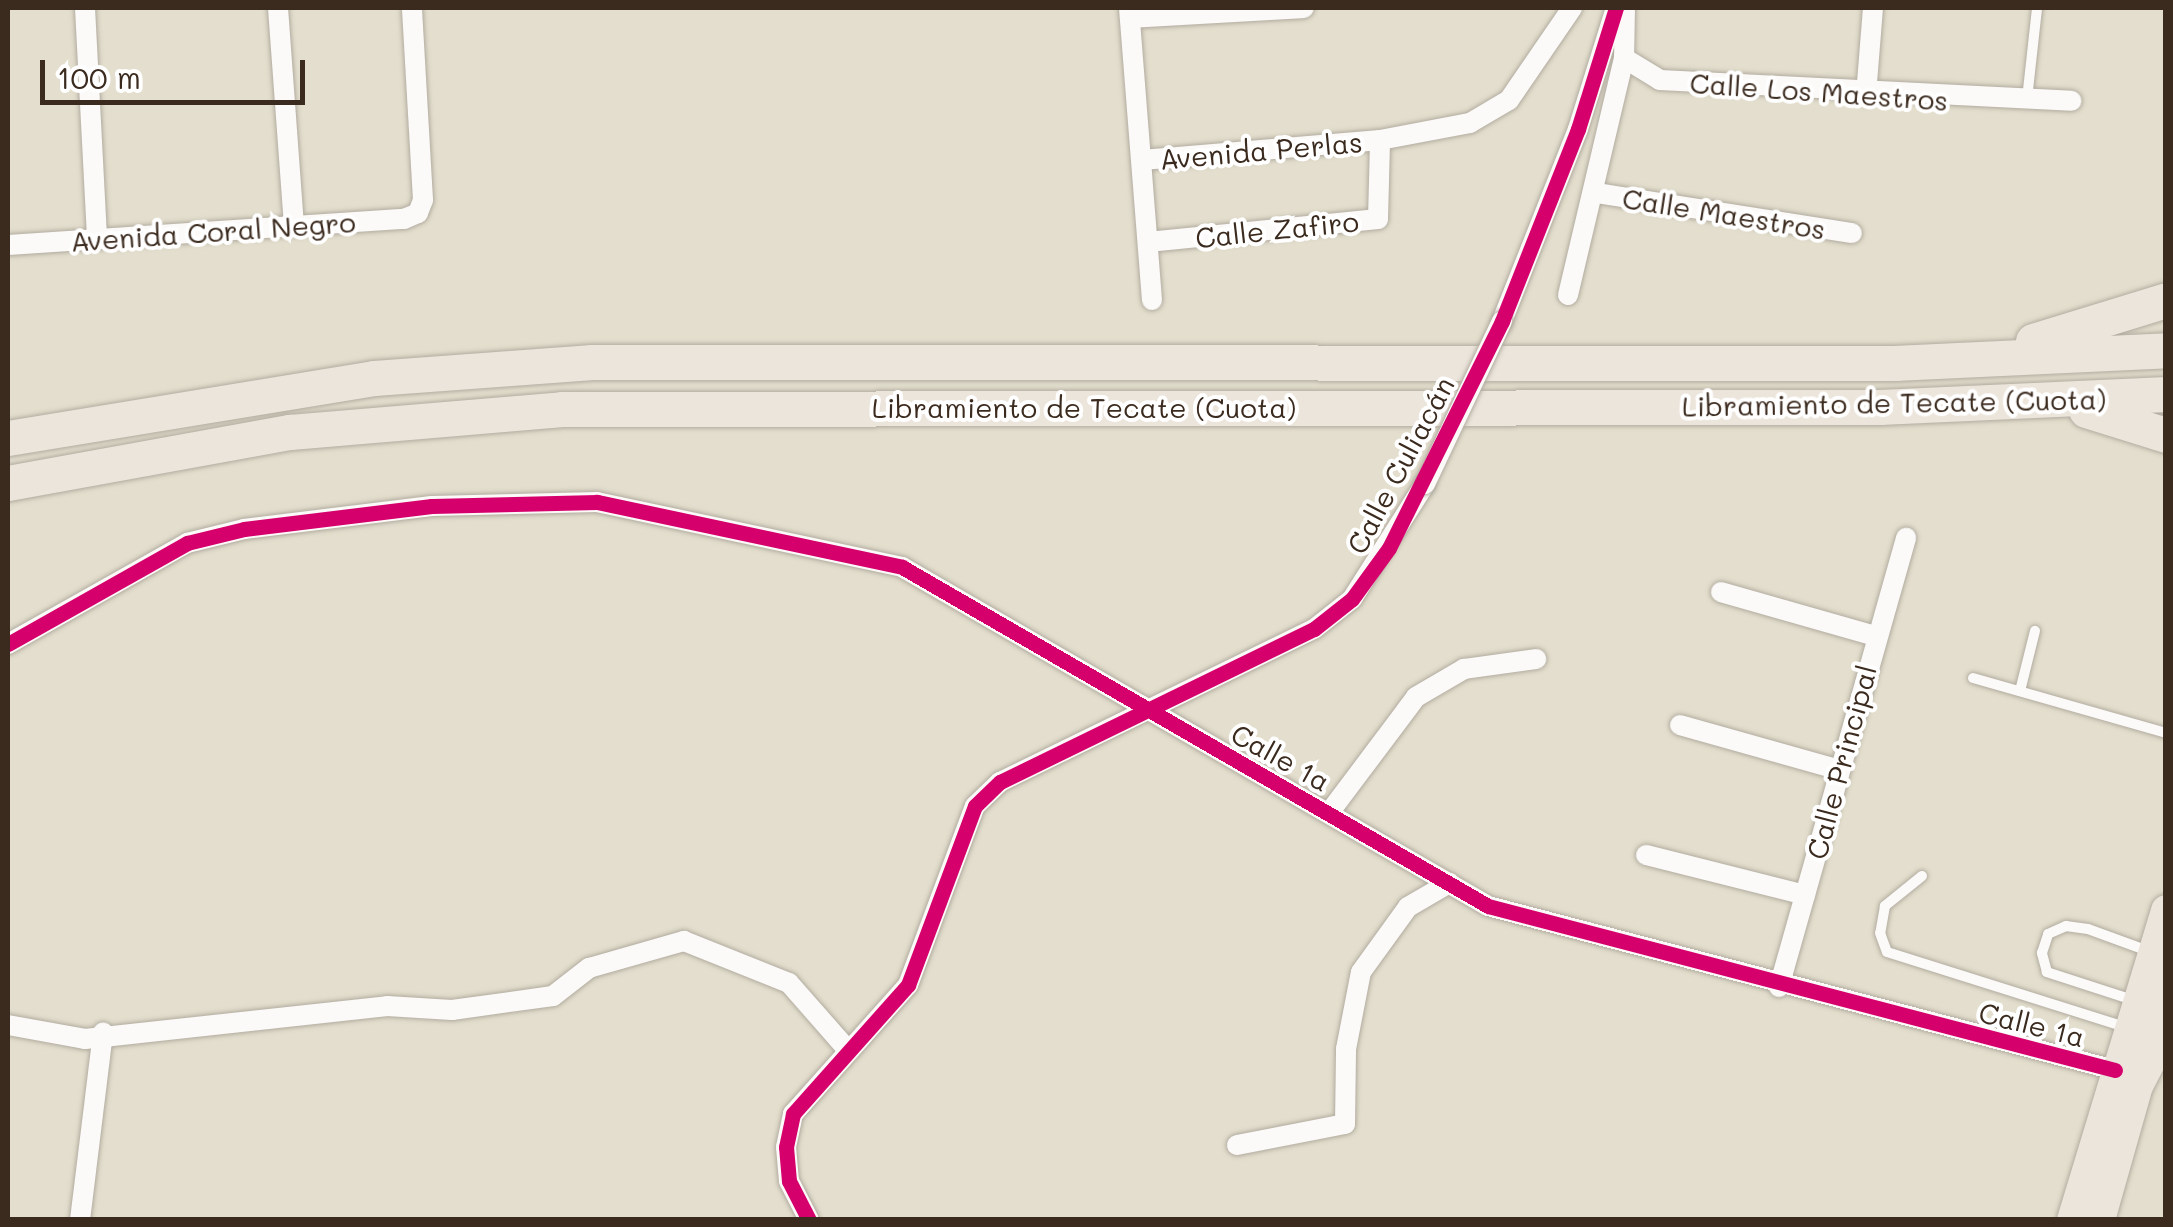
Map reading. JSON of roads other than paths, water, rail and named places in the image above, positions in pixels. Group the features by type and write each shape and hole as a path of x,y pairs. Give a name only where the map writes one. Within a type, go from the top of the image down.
{"highway":[{"path":"1894,363 2037,340 2166,300"},
{"name":"Libramiento de Tecate (Cuota)","path":"8,438 374,378 592,362 1894,363 2166,350"},
{"name":"Libramiento de Tecate (Cuota)","path":"8,483 290,432 562,408 1880,407 2166,394"},
{"path":"2026,400 2120,417 2166,435"},
{"path":"2125,1076 2166,1024"}],"main road":[{"path":"2100,1220 2132,1015 2166,910"},
{"path":"2072,1220 2125,1076 2166,988"}],"street":[{"path":"85,8 97,238"},
{"path":"278,8 294,225"},
{"name":"Avenida Coral Negro","path":"8,245 404,219 418,213 422,200 412,8"},
{"path":"1152,300 1130,13 1304,8"},
{"path":"1380,140 1491,115 1509,100 1572,8"},
{"name":"Calle Culiacán","path":"809,1220 790,1181 786,1146 794,1114 908,985 975,806 1000,782 1327,619 1380,561 1425,484 1502,321 1578,129 1616,8"},
{"path":"1568,295 1596,192 1624,58 1625,8"},
{"path":"1866,94 1873,8"},
{"name":"Calle Los Maestros","path":"1624,58 1660,80 1866,94 2071,101"},
{"name":"Avenida Perlas","path":"1142,160 1380,140"},
{"name":"Calle Zafiro","path":"1148,242 1378,219 1380,140"},
{"name":"Calle Maestros","path":"1596,192 1852,233"},
{"name":"Calle 1a","path":"8,644 186,543 432,506 596,502 902,566 1143,710 1329,812 1488,906 1548,926 2125,1076"},
{"name":"Calle Principal","path":"1780,987 1837,769 1906,538"},
{"path":"1720,592 1875,636"},
{"path":"1329,812 1416,698 1464,669 1536,659"},
{"path":"1680,724 1837,769"},
{"path":"1646,855 1805,895"},
{"path":"1237,1145 1345,1124 1346,1050 1361,972 1408,907 1449,884"},
{"path":"8,1025 60,1038 387,1006 452,1010 553,996 588,968 684,941 789,983 847,1050"},
{"path":"80,1220 102,1032"}],"lane":[{"path":"2027,99 2036,8"},
{"path":"2020,691 2035,631"},
{"path":"1973,678 2166,733"},
{"path":"1922,876 1885,906 1880,933 1887,952 2132,1015"},
{"path":"2132,1015 2046,972 2042,954 2048,934 2066,926 2088,929 2152,952"}]}
